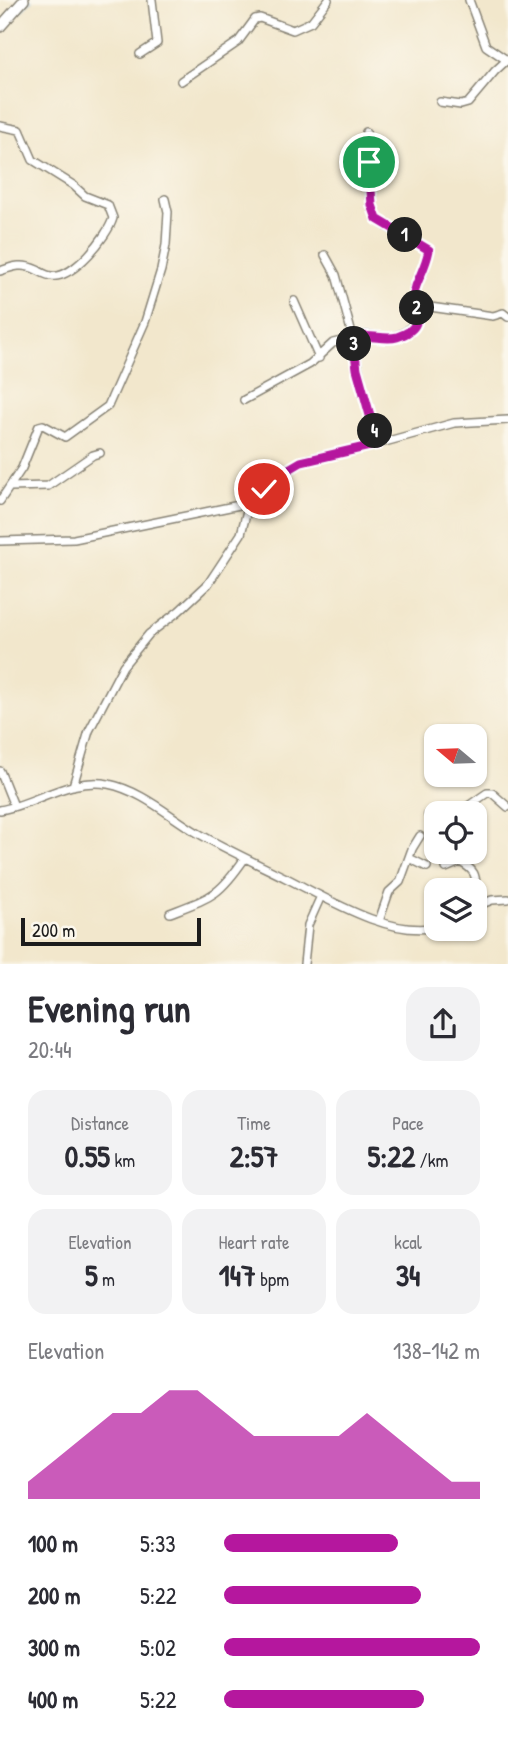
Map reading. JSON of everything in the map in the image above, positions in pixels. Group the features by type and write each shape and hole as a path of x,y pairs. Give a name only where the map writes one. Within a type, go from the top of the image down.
{"street":[{"path":"0,27 24,0"},
{"path":"140,54 157,43 152,0"},
{"path":"181,81 237,42 255,19 260,18 293,30 311,22 328,0"},
{"path":"440,102 461,105 468,103 508,60 486,46 469,0"},
{"path":"0,126 20,130 33,160 73,185 85,196 108,205 113,218 96,247 63,274 50,276 24,265 0,271"},
{"path":"244,400 319,358 333,343 366,335 384,338 401,336 418,320 414,290 424,271 429,250 377,219 372,205 369,141 366,132"},
{"path":"0,501 27,459 38,426 43,425 65,437 99,414 111,400 145,322 161,270 168,212 165,199"},
{"path":"325,255 336,275 353,338 359,377 378,444"},
{"path":"294,301 319,358"},
{"path":"416,305 493,316 503,313 508,317"},
{"path":"0,541 74,539 249,503 284,472 301,462 454,423 508,420"},
{"path":"10,487 48,486 100,453"},
{"path":"74,786 89,731 123,666 149,634 208,584 241,534 249,503"},
{"path":"0,771 14,806"},
{"path":"0,810 74,786 91,783 121,787 245,858 321,896 380,921 408,929 424,928"},
{"path":"476,801 492,793 508,807"},
{"path":"380,921 389,892 400,882 420,836"},
{"path":"170,913 207,900 227,884 245,858"},
{"path":"409,858 427,867"},
{"path":"446,868 460,862 472,869 477,878"},
{"path":"304,964 308,925 321,896"},
{"path":"487,903 508,899"}],"waterway":[{"path":"20,11 31,0"}],"route":[{"path":"264,489 290,467 309,458 378,444 357,369 353,338 366,335 397,337 414,326 418,320 414,290 424,271 429,250 377,219 372,205 369,162"}]}
